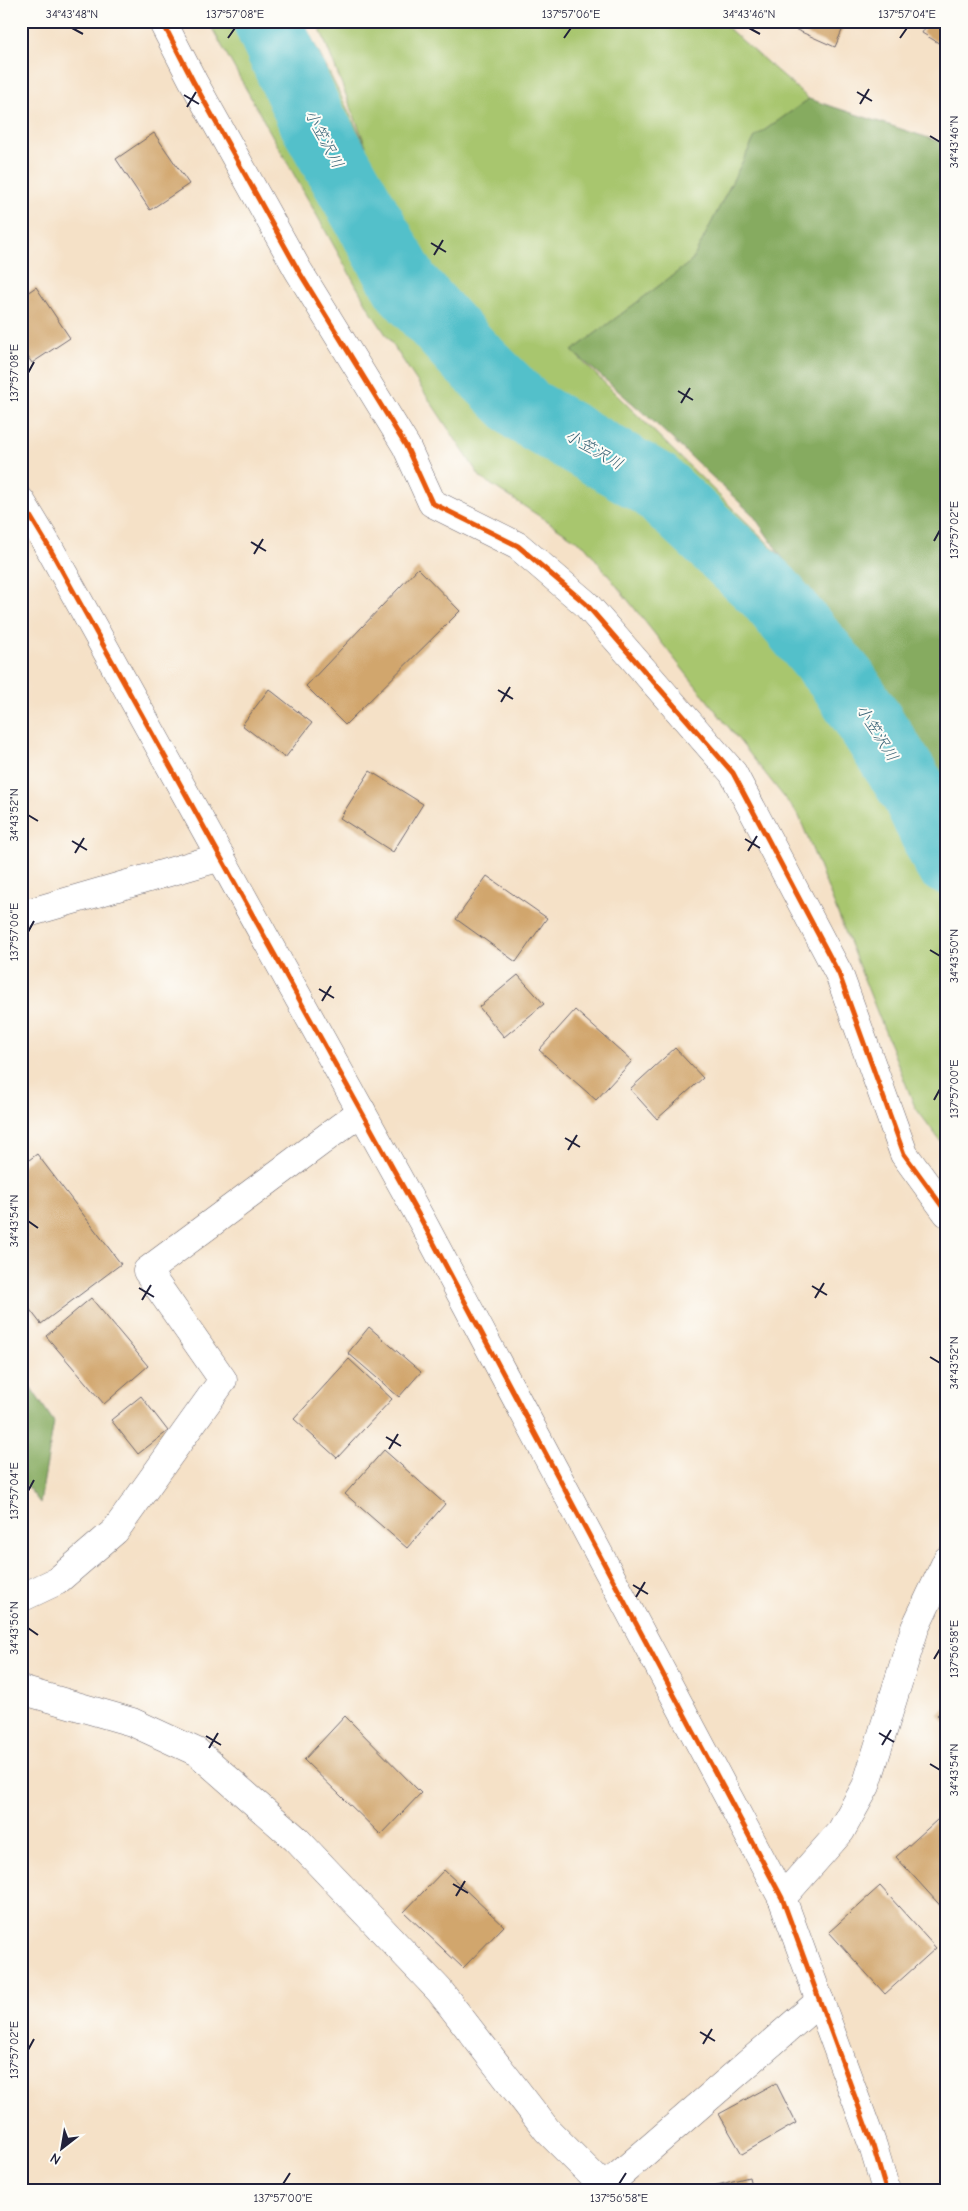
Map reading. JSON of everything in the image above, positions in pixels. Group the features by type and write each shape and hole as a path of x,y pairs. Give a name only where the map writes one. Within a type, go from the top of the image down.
{"street":[{"path":"162,21 193,81 298,270 406,446 432,503 518,546 586,604 733,773 838,974 904,1154 947,1213"},
{"path":"21,501 55,558 222,857 422,1221 782,1898 873,2146 886,2190"},
{"path":"21,915 222,857"},
{"path":"21,1598 57,1581 115,1531 223,1380 148,1271 362,1111"},
{"path":"782,1898 841,1831 866,1786 915,1628 947,1560"},
{"path":"21,1690 132,1722 197,1752 296,1839 439,1990 547,2130 600,2188 618,2176 820,2001"}],"green space":[{"path":"208,21 303,21 366,146 317,21 720,21 809,99 755,137 692,261 572,351 826,600 947,817 947,1150 915,1107 799,816 585,546 481,478 371,312"},
{"path":"809,99 947,144 947,797 753,515 654,422 572,351 692,261 755,137"},
{"path":"21,1373 54,1422 40,1503 21,1478"}],"building":[{"path":"782,21 846,21 835,47 781,23"},
{"path":"929,21 947,21 947,48 922,33"},
{"path":"154,133 189,184 150,210 116,159"},
{"path":"36,287 70,338 32,363 21,347 21,297"},
{"path":"418,568 460,611 345,725 306,686"},
{"path":"269,689 312,723 285,758 242,725"},
{"path":"370,771 423,804 393,852 340,818"},
{"path":"487,876 547,918 516,962 456,919"},
{"path":"518,975 544,1004 504,1037 479,1007"},
{"path":"575,1010 632,1061 596,1100 539,1050"},
{"path":"675,1048 703,1078 657,1119 630,1089"},
{"path":"37,1154 121,1264 41,1324 21,1298 21,1166"},
{"path":"91,1298 148,1366 104,1404 46,1336"},
{"path":"369,1327 421,1372 399,1397 348,1353"},
{"path":"349,1359 392,1399 337,1458 294,1419"},
{"path":"141,1396 168,1431 138,1454 111,1420"},
{"path":"384,1450 445,1504 407,1548 345,1494"},
{"path":"947,1706 947,1725 937,1715"},
{"path":"345,1716 421,1793 381,1835 304,1760"},
{"path":"947,1811 947,1913 896,1857"},
{"path":"444,1870 504,1926 463,1968 404,1912"},
{"path":"880,1886 936,1948 885,1994 829,1932"},
{"path":"776,2083 796,2123 742,2154 719,2114"},
{"path":"749,2177 752,2190 701,2190 701,2189"}],"waterway":[{"name":"小笠沢川","path":"267,21 312,120 406,286 468,354 526,411 655,485 769,592 844,682 913,790 947,861"}],"cycle path":[{"path":"162,21 193,81 298,270 406,446 432,503 518,546 586,604 733,773 839,974 904,1154 947,1213"},
{"path":"21,501 50,549 422,1221 782,1898 873,2146 886,2190"}]}
